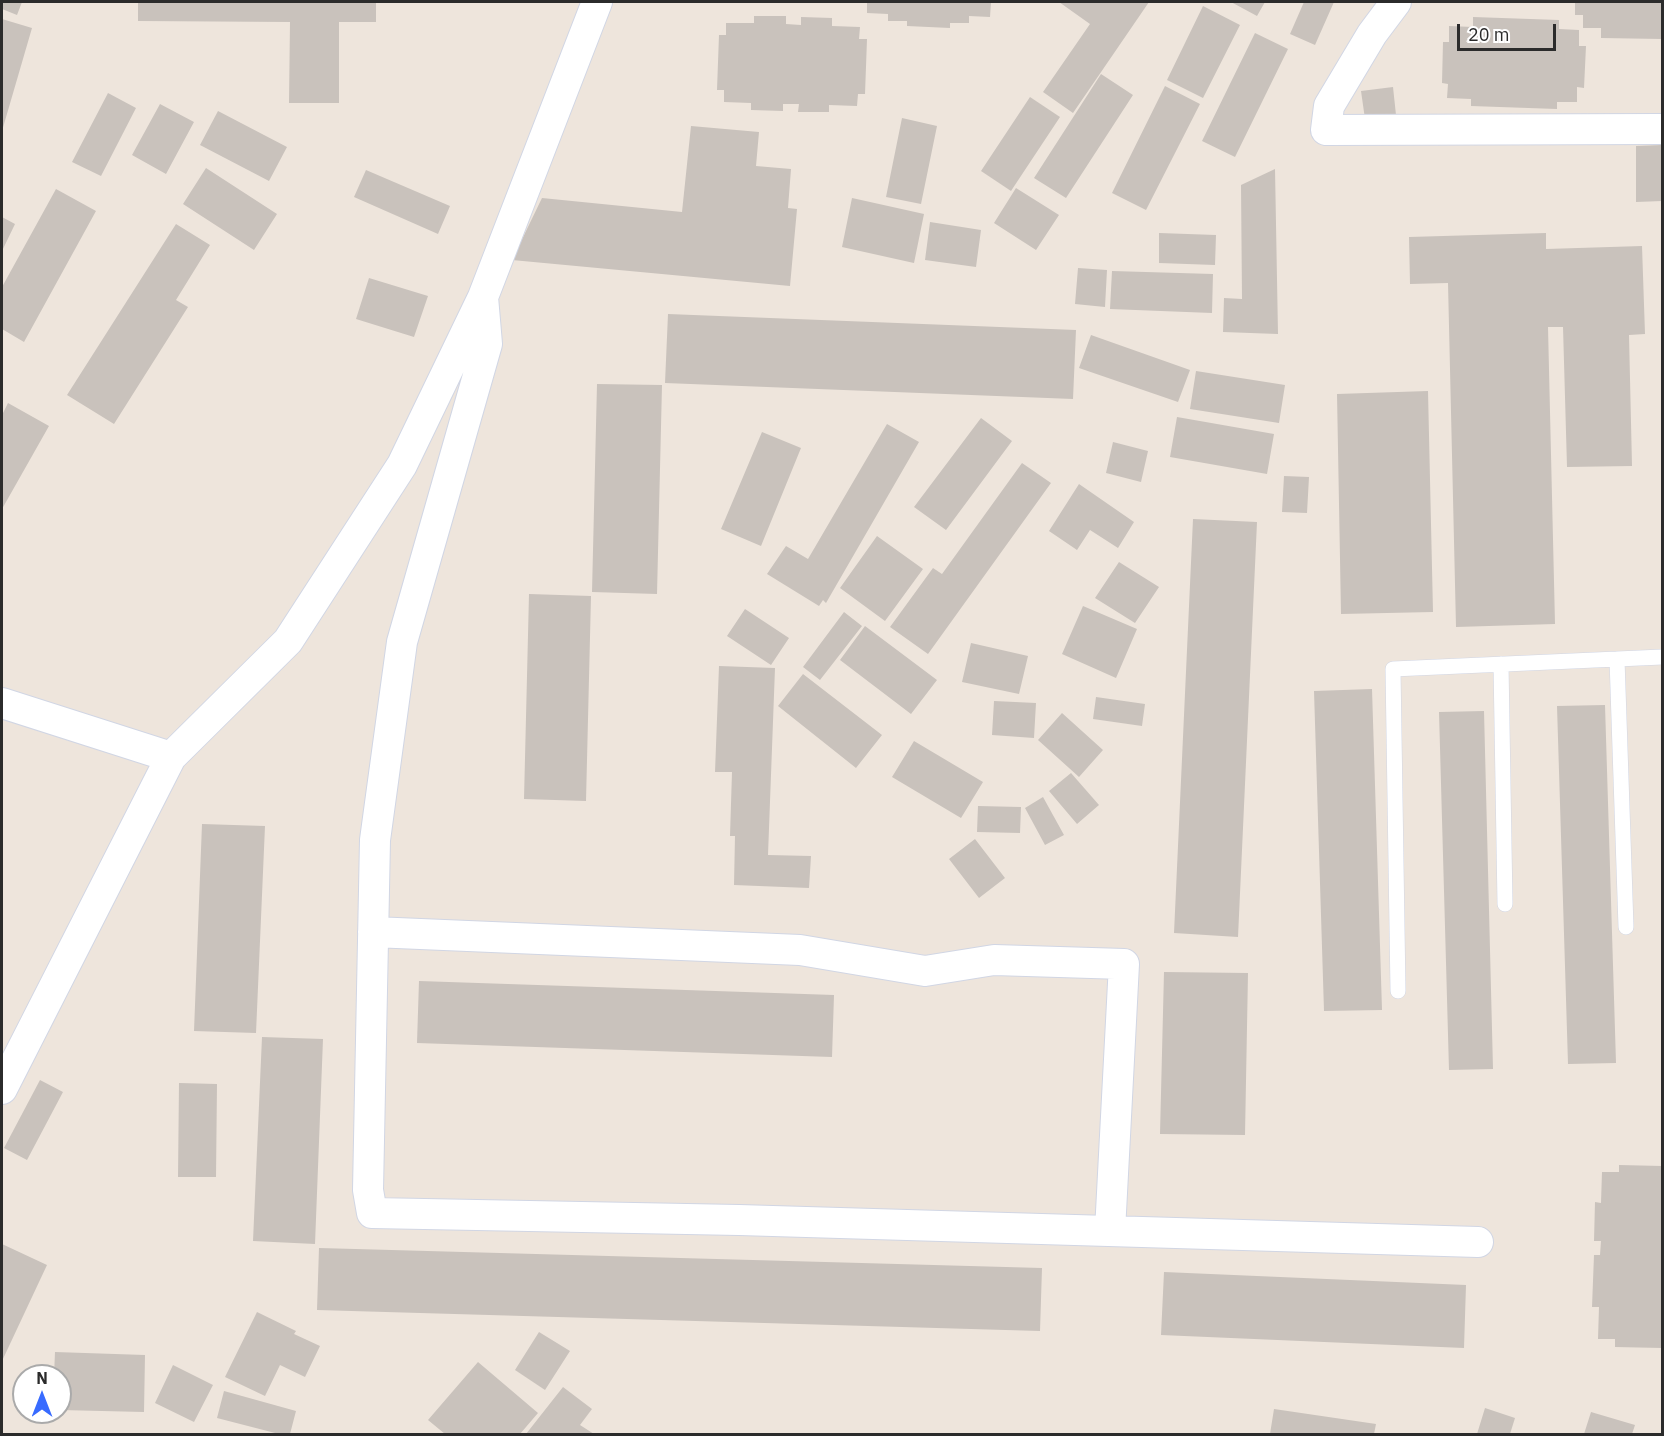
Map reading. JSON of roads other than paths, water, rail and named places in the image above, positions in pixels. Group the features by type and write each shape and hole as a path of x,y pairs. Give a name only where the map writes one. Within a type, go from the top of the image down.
{"street":[{"path":"2,1089 171,757 288,641 402,465 483,297 597,2"},
{"path":"1396,2 1372,34 1329,106 1326,130 1662,129"},
{"path":"483,297 487,344 402,642 375,840 368,1190 372,1213 728,1220 1478,1242"},
{"path":"2,703 171,757"},
{"path":"373,932 800,950 925,971 994,960 1124,964 1110,1231"}],"lane":[{"path":"1398,991 1393,669 1662,657"},
{"path":"1617,659 1626,927"},
{"path":"1502,664 1505,904"}]}
